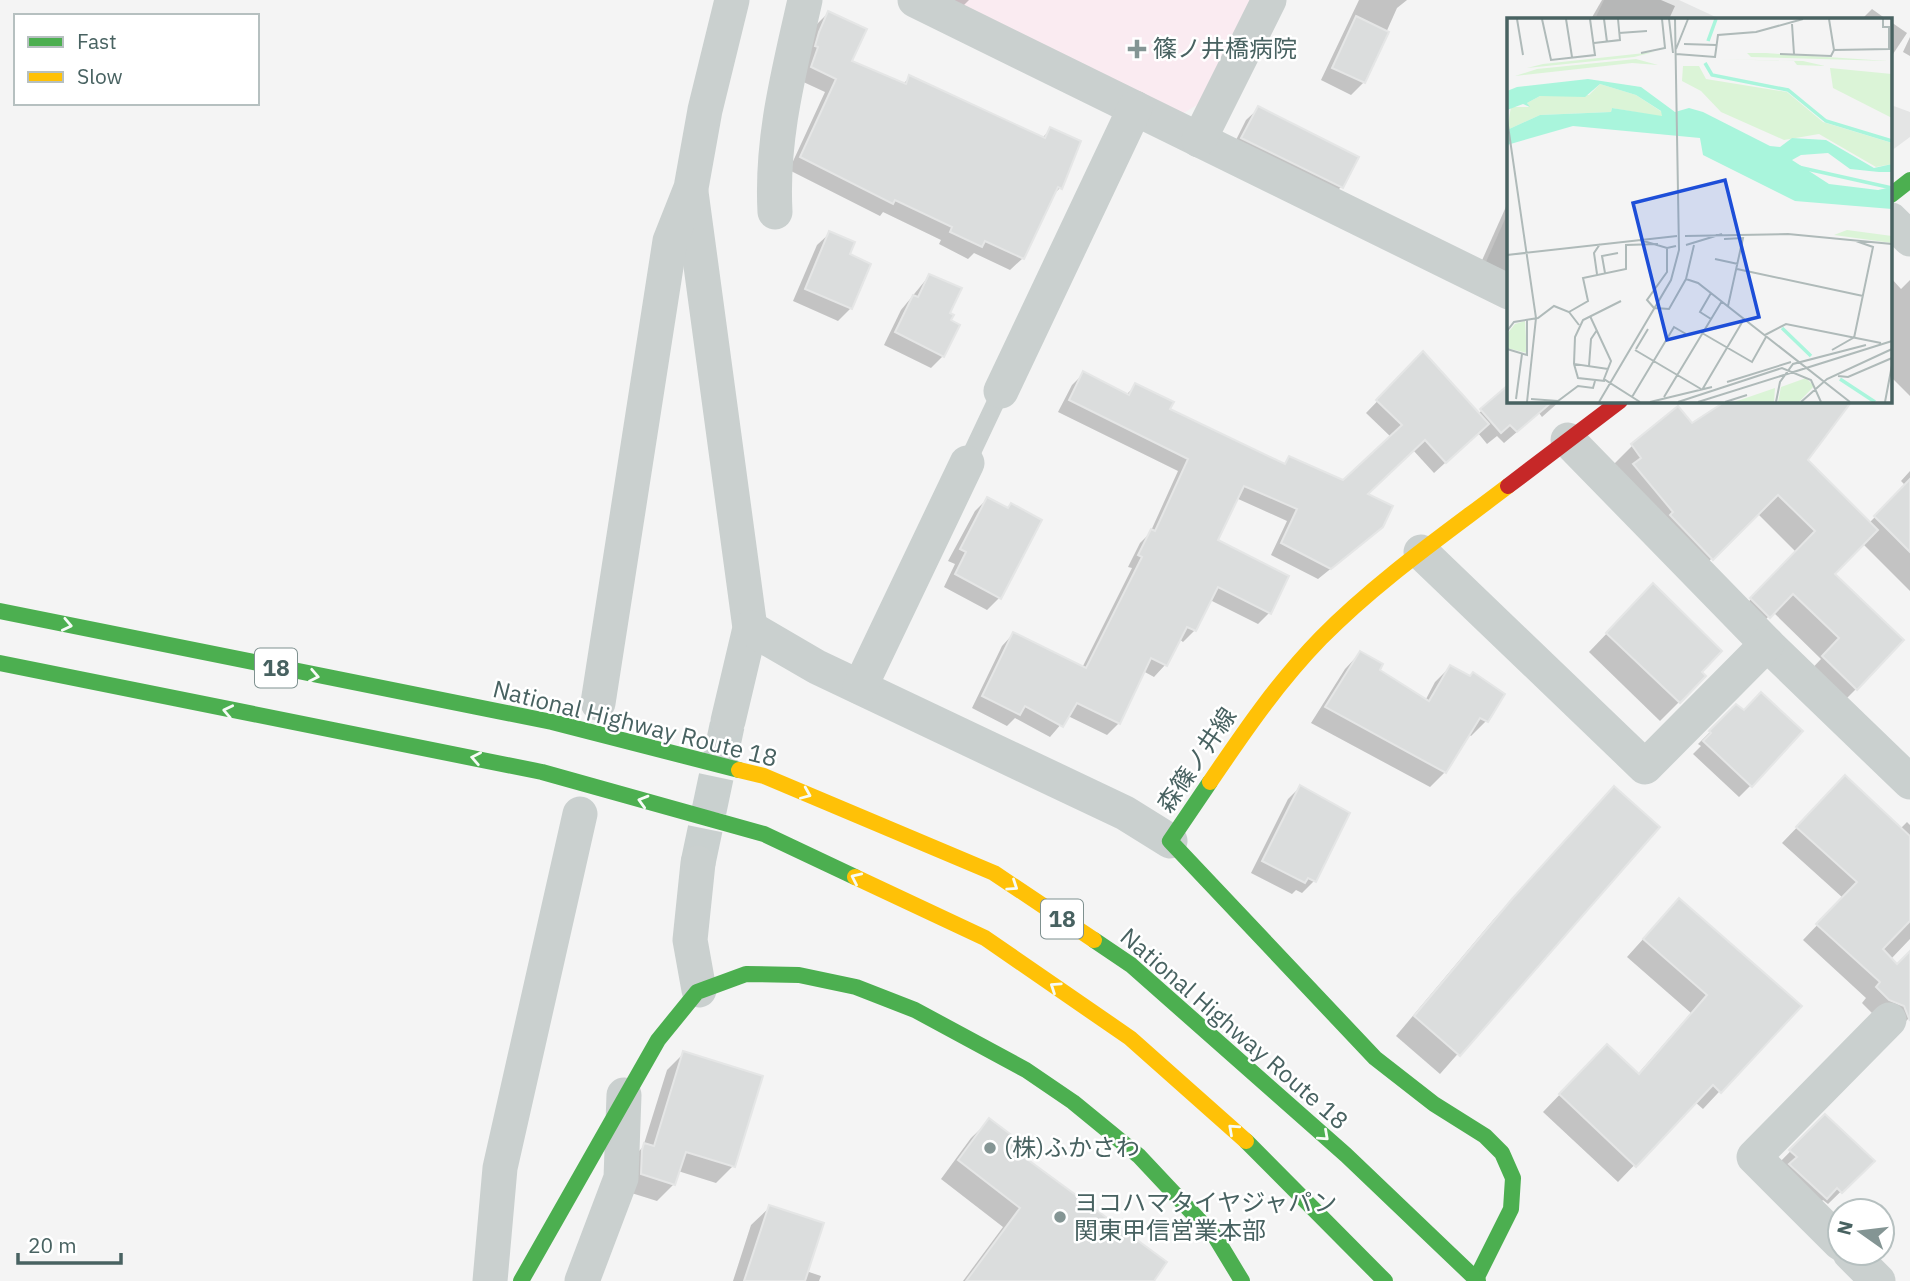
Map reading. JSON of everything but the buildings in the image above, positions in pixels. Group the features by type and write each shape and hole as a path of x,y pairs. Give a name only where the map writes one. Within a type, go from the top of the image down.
{"main road":[{"path":"1892,194 1910,180"},
{"name":"森篠ノ井線","path":"1476,1280 1509,1218 1515,1190 1508,1163 1489,1139 1447,1114 1377,1059 1214,884 1170,841 1265,701 1322,637 1421,552 1619,402"},
{"name":"National Highway Route 18","path":"0,611 552,722 764,776 994,873 1131,965 1346,1155 1476,1280"},
{"name":"18","path":"0,663 542,772 764,834 985,938 1130,1038 1265,1158 1385,1281"},
{"path":"521,1281 656,1038 699,990 744,975 789,971 834,980 882,996 953,1028 1014,1063 1110,1130 1158,1175 1211,1231 1242,1281"}],"street":[{"path":"598,703 670,241 691,188 705,110 732,0"},
{"path":"775,212 772,167 778,121 805,0"},
{"path":"915,0 1507,291"},
{"path":"1199,140 1269,0"},
{"path":"1001,391 1135,108"},
{"path":"691,188 750,628 728,721"},
{"path":"1892,221 1910,239"},
{"path":"1568,440 1767,644 1910,782"},
{"path":"860,687 967,463"},
{"path":"1421,552 1645,767 1767,644"},
{"path":"750,628 817,667 1090,796 1170,841"},
{"path":"490,1281 500,1168 580,814"},
{"path":"698,863 690,940 699,990"},
{"path":"1826,1229 1754,1157 1889,1020"},
{"path":"582,1281 621,1178 624,1095"},
{"path":"1864,1267 1878,1281"}],"lane":[{"path":"967,463 1001,391"}],"shaded area":[{"name":"篠ノ井橋病院","path":"944,0 1256,0 1207,99 1177,117"},
{"path":"1604,0 1679,0 1718,18 1595,18"},
{"path":"1892,105 1910,112 1910,137 1892,150"},
{"path":"1507,215 1507,272 1486,262"}],"tunnel":[{"path":"698,863 728,721"}],"traffic: fast":[{"path":"1892,194 1910,180"},
{"path":"0,611 552,722 739,770"},
{"path":"0,663 542,772 764,834 855,877"},
{"path":"1210,782 1170,841 1375,1058 1434,1104 1485,1136 1502,1153 1513,1178 1511,1209 1475,1281"},
{"path":"1094,940 1131,965 1346,1155 1478,1281"},
{"path":"521,1281 658,1040 697,992 746,974 799,975 856,987 915,1010 1026,1070 1073,1102 1139,1156 1216,1238 1242,1281"},
{"path":"1246,1141 1385,1281"}],"traffic: slow":[{"path":"1210,782 1276,690 1321,638 1388,578 1508,486"},
{"path":"739,770 764,776 994,873 1094,940"},
{"path":"855,877 985,938 1130,1038 1246,1141"}],"traffic: jam":[{"path":"1508,486 1619,402"}],"place":[{"name":"篠ノ井橋病院","path":"1137,49"},
{"name":"(株)ふかさわ","path":"990,1148"},
{"name":"ヨコハマタイヤジャパン 関東甲信営業本部","path":"1060,1217"}]}
